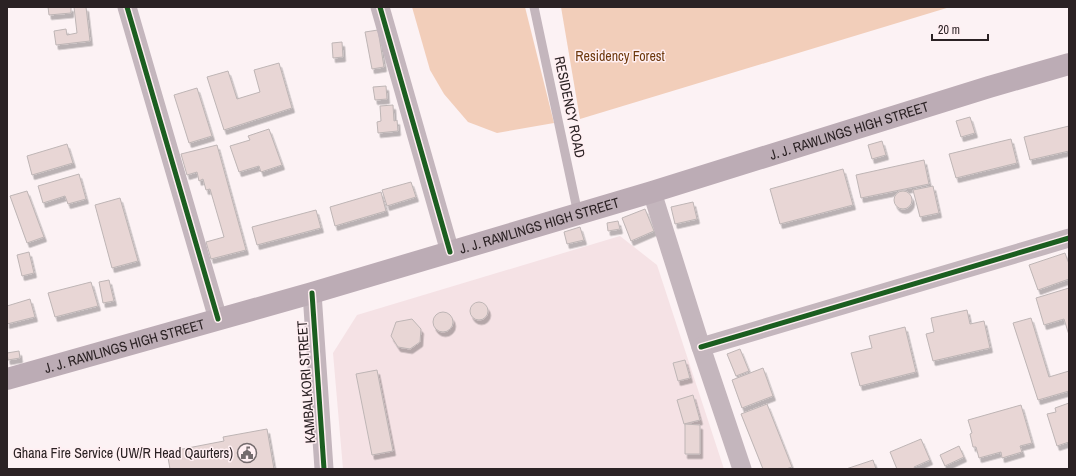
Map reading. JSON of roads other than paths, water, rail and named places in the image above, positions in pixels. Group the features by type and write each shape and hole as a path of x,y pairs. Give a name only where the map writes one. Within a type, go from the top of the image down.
{"main road":[{"name":"J. J. RAWLINGS HIGH STREET","path":"7,379 312,293 652,192 1069,64"}],"street":[{"path":"126,7 218,319"},
{"path":"380,7 450,252"},
{"path":"652,192 701,347 742,469"},
{"path":"701,347 1069,238"},
{"name":"KAMBALKORI STREET","path":"312,293 324,469"}],"lane":[{"name":"RESIDENCY ROAD","path":"534,7 578,214"}],"place":[{"name":"Ghana Fire Service (UW/R Head Qaurters)","path":"247,453"}],"park label":[{"name":"Residency Forest","path":"620,56"}]}
